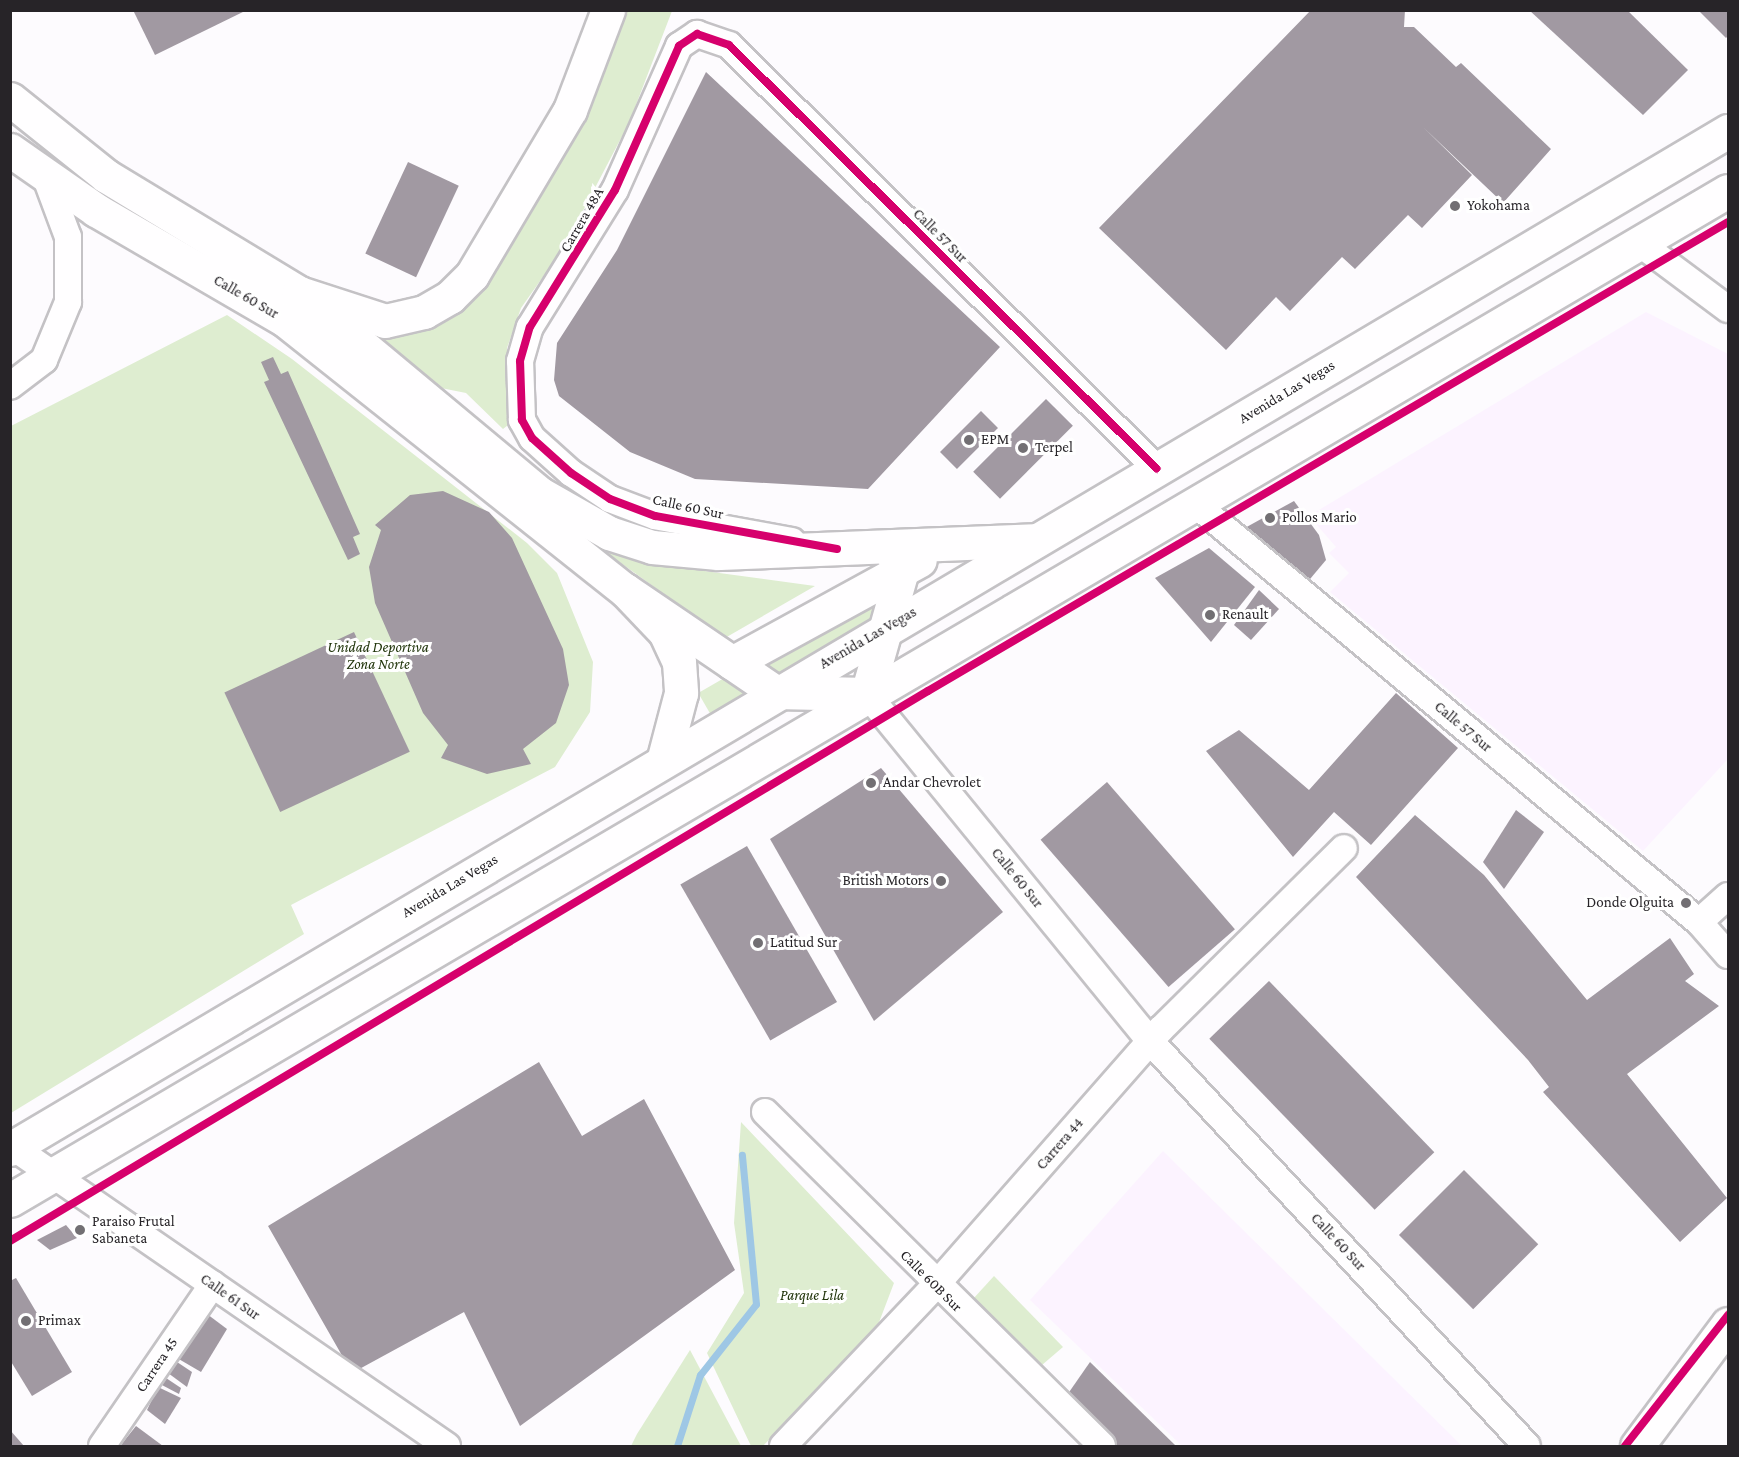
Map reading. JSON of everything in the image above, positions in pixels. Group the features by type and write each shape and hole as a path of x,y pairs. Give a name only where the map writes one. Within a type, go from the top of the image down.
{"main road":[{"path":"299,293 385,321 424,312 450,297 472,275 570,110 608,10"},
{"name":"Calle 60 Sur","path":"15,103 106,176 299,293 575,518 652,547 687,551 837,549 895,559"},
{"name":"Avenida Las Vegas","path":"12,1148 775,692 1728,132"},
{"name":"Calle 60 Sur","path":"10,150 46,178 285,320 626,590 775,692"},
{"path":"10,1200 867,694 1728,191"},
{"path":"732,663 895,559 951,544 1036,540"},
{"path":"867,694 885,628 895,559"},
{"path":"626,590 665,632 678,662 681,693 664,758"},
{"path":"775,692 867,694"},
{"path":"621,839 682,783 738,745 740,739 728,720"},
{"path":"1636,1446 1728,1324"}],"street":[{"name":"Carrera 48A","path":"518,393 530,327 615,190 679,46 697,34"},
{"name":"Calle 57 Sur","path":"697,34 729,45 1157,469"},
{"path":"14,376 44,360 68,302 68,237 46,178"},
{"path":"1638,242 1728,309"},
{"name":"Calle 60 Sur","path":"518,393 532,438 610,499 655,516 837,549"},
{"name":"Calle 57 Sur","path":"1194,503 1700,922 1728,955"},
{"name":"Calle 60 Sur","path":"867,694 1150,1041 1527,1446"},
{"name":"Carrera 44","path":"783,1446 935,1286 1150,1041 1344,848"},
{"path":"1700,922 1728,896"},
{"name":"Calle 60B Sur","path":"765,1112 935,1286 1102,1446"},
{"name":"Calle 61 Sur","path":"12,1148 447,1446"},
{"name":"Carrera 45","path":"102,1446 213,1284"}],"shaded area":[{"path":"1646,312 1728,354 1728,759 1643,851 1330,592 1349,573 1329,553 1336,547 1309,516"},
{"path":"1163,1151 1462,1446 1182,1446 1030,1300"}],"green space":[{"path":"622,11 672,11 629,123 564,247 521,308 507,348 507,384 516,419 503,429 466,393 431,386 369,330 418,330 452,317 481,287 597,93"},
{"name":"Unidad Deportiva Zona Norte","path":"227,315 292,359 527,543 557,573 593,662 590,712 555,767 291,905 304,934 11,1113 11,426"},
{"path":"575,530 633,556 682,568 815,586 725,638"},
{"path":"868,595 883,621 713,719 698,693"},
{"name":"Parque Lila","path":"741,1122 894,1283 878,1325 763,1446 751,1446 707,1353 744,1293 734,1223"},
{"path":"994,1276 1063,1347 1042,1365 973,1299"},
{"path":"690,1350 741,1446 631,1446 637,1434"}],"building":[{"path":"133,10 247,10 155,55"},
{"path":"1311,10 1405,10 1404,27 1414,27 1456,67 1461,63 1551,149 1503,203 1423,127 1472,175 1422,228 1408,215 1355,269 1342,257 1290,311 1276,297 1226,350 1099,228"},
{"path":"1529,10 1627,10 1688,70 1643,115"},
{"path":"1698,10 1728,10 1728,36 1726,38"},
{"path":"706,72 1000,347 868,489 695,479 630,452 559,396 554,380 557,343 617,250"},
{"path":"408,162 459,186 416,277 365,254"},
{"path":"273,357 281,374 288,371 360,534 353,537 360,554 348,560 264,382 269,380 261,362"},
{"name":"Terpel","path":"1046,399 1073,426 1000,499 973,472"},
{"name":"EPM","path":"981,411 998,428 957,469 940,452"},
{"path":"443,491 489,512 512,538 563,649 569,685 556,723 523,749 531,764 487,774 441,758 448,745 423,713 375,603 369,567 381,530 375,525 410,495"},
{"path":"1294,501 1319,535 1326,560 1305,585 1243,529"},
{"name":"Renault","path":"1209,548 1255,587 1211,642 1155,578"},
{"path":"1259,590 1279,609 1251,640 1234,625"},
{"path":"354,632 410,752 280,812 224,692"},
{"path":"1396,693 1458,748 1371,845 1334,812 1293,857 1206,751 1239,730 1309,790"},
{"path":"881,768 1003,912 874,1021 770,839"},
{"path":"1107,782 1235,929 1169,987 1041,840"},
{"path":"1516,810 1544,832 1504,889 1483,862"},
{"path":"1415,815 1484,875 1587,1000 1670,938 1694,974 1685,981 1719,1006 1627,1074 1727,1198 1680,1242 1543,1092 1549,1087 1528,1060 1356,877"},
{"name":"Latitud Sur","path":"747,846 837,1002 770,1040 680,884"},
{"path":"1269,981 1434,1152 1375,1210 1209,1039"},
{"path":"539,1062 582,1136 644,1099 735,1270 520,1426 464,1312 352,1373 268,1226"},
{"path":"1464,1170 1538,1244 1473,1309 1399,1235"},
{"path":"66,1225 77,1238 50,1250 37,1240"},
{"name":"Primax","path":"16,1278 72,1372 32,1396 10,1360 10,1281"},
{"path":"207,1314 227,1329 201,1372 177,1358"},
{"path":"174,1360 192,1372 187,1387 168,1373"},
{"path":"1090,1362 1176,1446 1115,1446 1065,1398"},
{"path":"163,1376 181,1388 179,1394 160,1384"},
{"path":"158,1387 181,1398 165,1424 147,1410"},
{"path":"136,1426 163,1446 120,1446"},
{"path":"10,1430 24,1446 10,1446"}],"waterway":[{"path":"677,1446 700,1375 756,1304 742,1155"}],"cycle path":[{"path":"837,549 655,516 610,499 571,473 532,438 522,420 520,361 530,327 615,190 679,46 697,34 729,45 1157,469"},
{"path":"10,1241 928,691 1728,222"},
{"path":"1625,1446 1728,1315"}],"place":[{"name":"Yokohama","path":"1455,206"},
{"name":"EPM","path":"969,440"},
{"name":"Terpel","path":"1023,448"},
{"name":"Pollos Mario","path":"1270,518"},
{"name":"Renault","path":"1210,615"},
{"name":"Andar Chevrolet","path":"871,783"},
{"name":"British Motors","path":"941,881"},
{"name":"Donde Olguita","path":"1686,903"},
{"name":"Latitud Sur","path":"758,943"},
{"name":"Paraiso Frutal Sabaneta","path":"80,1230"},
{"name":"Primax","path":"26,1321"}]}
